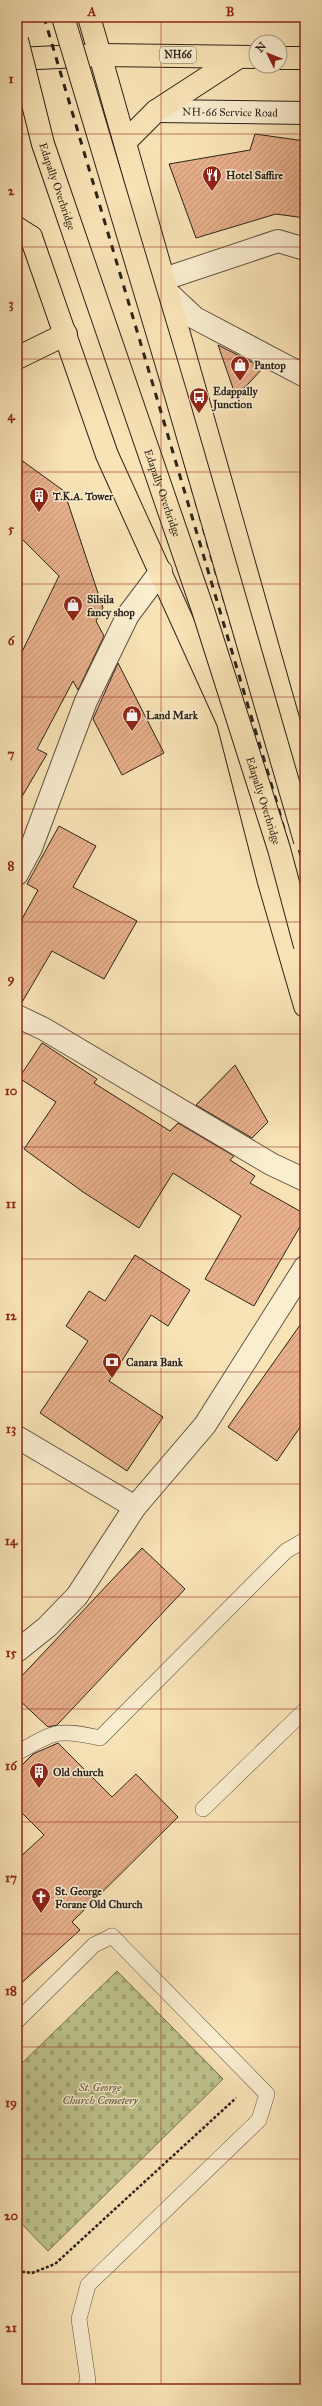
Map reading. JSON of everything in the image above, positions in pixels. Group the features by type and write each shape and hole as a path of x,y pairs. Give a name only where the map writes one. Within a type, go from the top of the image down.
{"main road":[{"path":"62,17 178,402 305,842"},
{"path":"89,17 154,240 165,290 305,779"},
{"name":"Edapally Overbridge","path":"17,40 43,144 203,610 279,849 305,946"},
{"name":"NH66","path":"17,59 100,55 248,57"},
{"path":"125,142 156,111 248,57"},
{"path":"288,58 305,58"},
{"path":"24,233 66,334 107,455 161,571 228,722 269,882 305,1006"},
{"path":"17,358 66,334"}],"street":[{"name":"NH-66 Service Road","path":"156,111 305,113"},
{"path":"305,249 278,241 167,278 165,290 195,318 305,376"},
{"path":"17,874 31,848 86,701 128,615 161,571"},
{"path":"17,1016 44,1029 271,1164 305,1180"},
{"path":"17,1651 47,1627 77,1596 135,1507 205,1425 305,1267"},
{"path":"17,1437 135,1507"}],"lane":[{"path":"17,1753 51,1734 72,1732 100,1738 286,1551 305,1540"},
{"path":"203,1809 305,1710"},
{"path":"17,2021 94,1945 112,1936 267,2094 259,2120 88,2285 79,2319 88,2380 84,2389"}],"path":[{"path":"17,2272 32,2273 55,2264 254,2081"}],"green space":[{"name":"St. George Church Cemetery","path":"117,1971 223,2079 48,2251 17,2219 17,2068"}],"building":[{"path":"255,134 305,141 305,218 276,214 196,238 169,164 250,150"},
{"name":"Pantop","path":"218,345 263,368 236,397"},
{"path":"17,457 64,491 103,608 96,621 104,636 78,690 73,681 37,749 47,754 17,805 17,662 59,576 17,534"},
{"path":"118,663 164,753 122,775 93,719"},
{"path":"59,826 96,846 73,887 137,921 104,979 52,951 21,1004 17,1004 17,928 38,890 27,884"},
{"path":"42,1043 97,1079 94,1083 170,1131 178,1123 234,1156 230,1160 255,1176 250,1183 305,1214 305,1218 254,1306 205,1279 241,1216 173,1173 139,1228 83,1192 24,1149 56,1102 19,1078"},
{"path":"235,1065 268,1122 252,1138 196,1105"},
{"path":"135,1255 190,1290 168,1326 151,1315 109,1381 163,1417 127,1471 40,1413 88,1341 66,1326 89,1291 105,1301"},
{"path":"305,1318 305,1420 277,1461 228,1427"},
{"path":"142,1548 185,1589 57,1725 48,1727 17,1698 17,1681"},
{"path":"58,1743 112,1797 136,1774 178,1817 72,1922 80,1930 17,1987 17,1860 44,1835 17,1808 17,1770 33,1754"}],"railway":[{"path":"44,17 278,807 305,907"},
{"path":"55,17 139,298 213,563 305,869"}],"place":[{"name":"Hotel Saffire","path":"212,192"},
{"name":"Pantop","path":"240,382"},
{"name":"Edappally Junction","path":"199,414"},
{"name":"T.K.A. Tower","path":"39,513"},
{"name":"Silsila fancy shop","path":"73,622"},
{"name":"Land Mark","path":"132,732"},
{"name":"Canara Bank","path":"112,1379"},
{"name":"Old church","path":"39,1789"},
{"name":"St. George Forane Old Church","path":"41,1914"}]}
